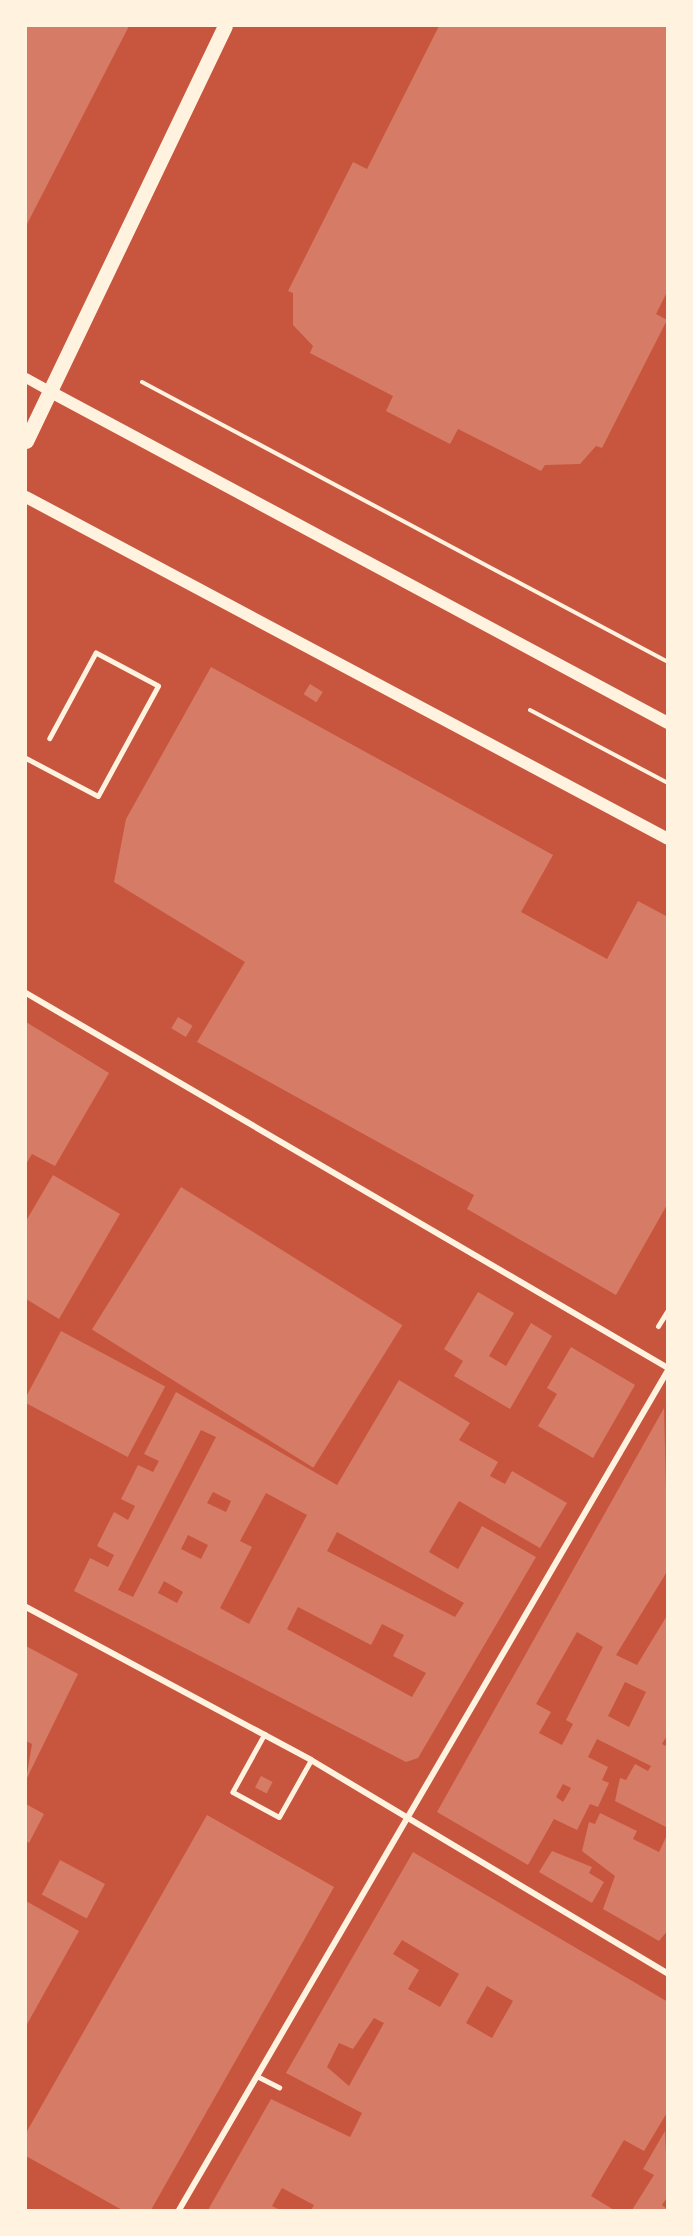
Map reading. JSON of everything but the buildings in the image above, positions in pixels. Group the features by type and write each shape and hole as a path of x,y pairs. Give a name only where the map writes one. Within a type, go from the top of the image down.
{"main road":[{"path":"26,441 225,26"},
{"path":"49,391 668,723"},
{"path":"26,497 668,839"}],"street":[{"path":"26,378 49,391"},
{"path":"26,993 668,1369 179,2211"},
{"path":"658,1326 668,1310"},
{"path":"26,1607 311,1760 668,1974"}],"lane":[{"path":"26,758 98,796 158,686 96,653 50,738"},
{"path":"265,1734 233,1791 252,1802 279,1817 311,1760"},
{"path":"257,2076 279,2087"}],"path":[{"path":"142,382 668,662"},
{"path":"530,710 668,783"}]}
